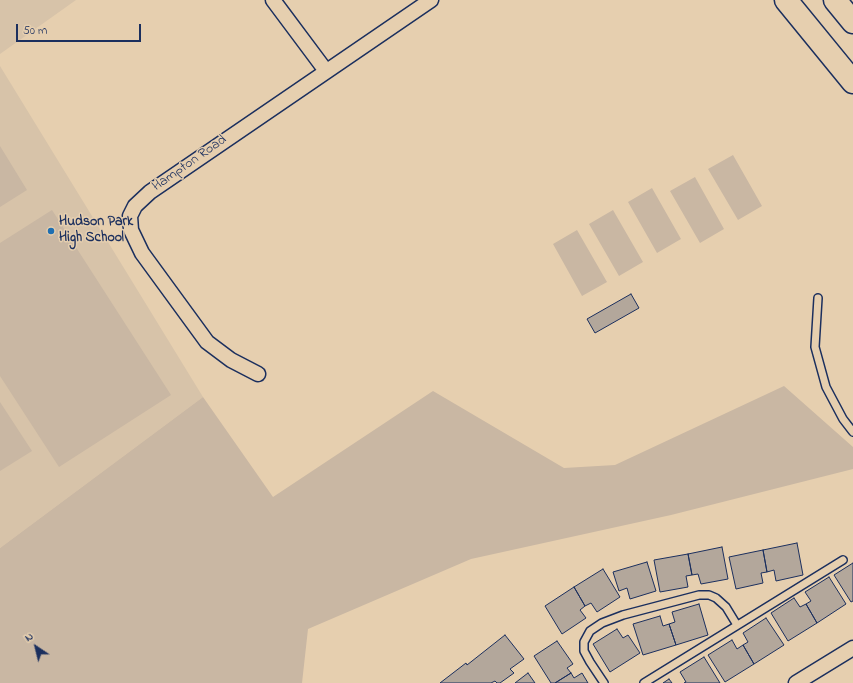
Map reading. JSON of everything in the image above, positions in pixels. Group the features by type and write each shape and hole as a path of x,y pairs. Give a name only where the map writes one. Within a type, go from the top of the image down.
{"highway":[{"path":"786,0 853,82"},
{"path":"835,0 853,22"}],"street":[{"path":"273,0 326,71"},
{"name":"Hampton Road","path":"258,374 231,360 207,342 142,253 131,230 130,216 135,206 150,192 431,0"},
{"path":"796,683 853,648"}],"lane":[{"path":"818,298 815,347 826,387 843,418 853,432"},
{"path":"644,683 843,560"},
{"path":"604,683 584,651 584,642 590,631 602,623 631,613 699,595 709,595 716,598 726,607 737,625"}],"shaded area":[{"path":"0,0 76,0 0,54"},
{"name":"Hudson Park High School","path":"0,66 203,397 0,548"},
{"path":"0,146 27,190 0,207"},
{"path":"733,155 762,206 738,220 708,169"},
{"path":"695,177 724,229 700,243 670,191"},
{"path":"652,188 681,239 657,253 628,202"},
{"path":"52,210 171,395 59,467 0,376 0,243"},
{"path":"613,210 643,262 619,276 589,224"},
{"path":"577,230 607,282 582,296 553,244"},
{"path":"784,386 853,447 853,469 671,515 471,559 308,629 302,683 0,683 0,548 203,397 273,497 433,391 564,468 615,465"},
{"path":"0,402 32,451 0,471"}],"building":[{"path":"631,294 639,308 595,333 587,319"},
{"path":"797,543 803,575 776,581 774,570 767,572 763,550"},
{"path":"722,547 728,579 701,584 698,574 692,575 688,554"},
{"path":"763,550 767,572 761,573 763,583 736,589 729,557"},
{"path":"688,554 692,575 686,576 688,587 660,592 654,560"},
{"path":"647,562 656,591 630,599 627,588 619,591 613,572"},
{"path":"853,563 853,601 851,602 834,575"},
{"path":"603,569 620,597 597,612 591,603 585,606 574,587"},
{"path":"829,577 846,604 817,623 806,604 811,601 805,592"},
{"path":"574,587 585,606 580,610 586,618 562,634 545,606"},
{"path":"794,598 800,607 806,604 817,623 788,641 771,613"},
{"path":"699,604 708,635 676,645 669,624 675,622 672,612"},
{"path":"660,616 663,626 669,624 676,645 643,655 633,624"},
{"path":"766,618 784,645 754,664 743,645 748,642 743,633"},
{"path":"617,629 623,638 628,635 640,653 610,672 593,644"},
{"path":"505,635 524,659 510,669 514,673 500,683 495,681 491,683 440,683 466,663 467,665"},
{"path":"732,640 737,649 743,645 754,664 725,682 708,655"},
{"path":"557,641 573,664 567,668 571,673 555,683 551,683 534,656"},
{"path":"704,657 720,683 684,683 686,682 680,672"},
{"path":"528,673 535,683 515,683"},
{"path":"571,673 574,678 582,673 588,683 555,683"},
{"path":"669,679 672,683 663,683"}],"place":[{"name":"Hudson Park High School","path":"51,231"}]}
